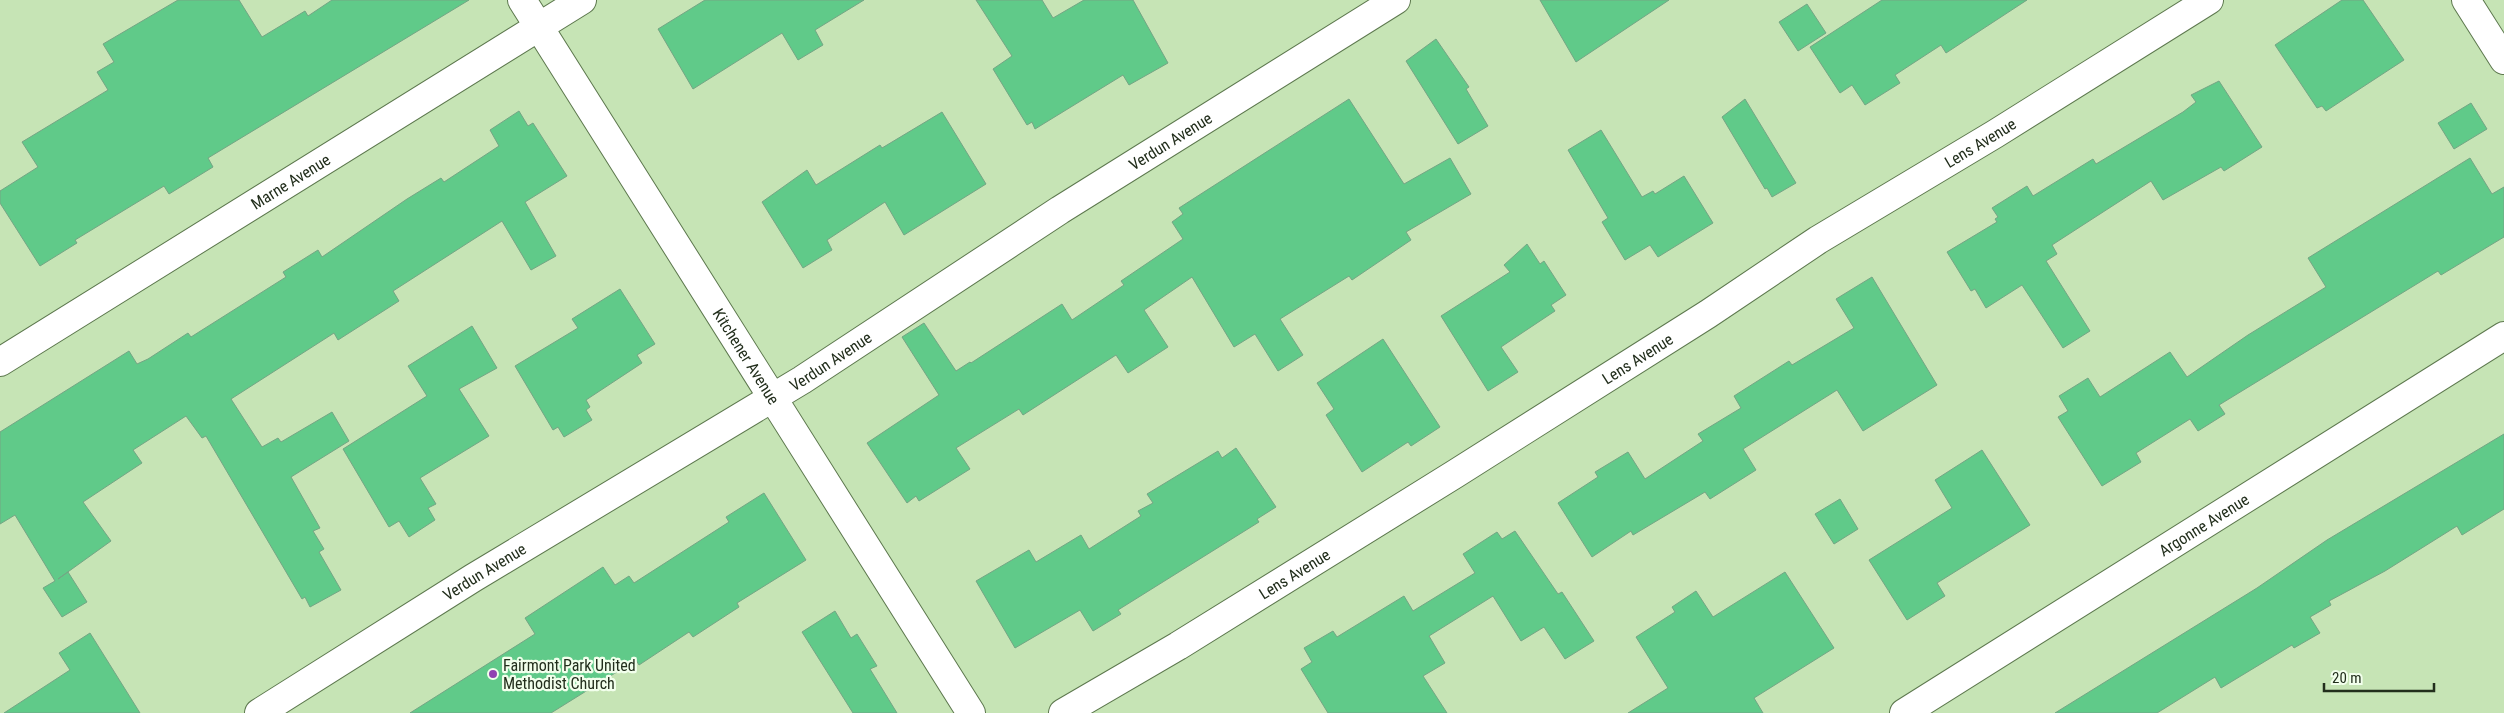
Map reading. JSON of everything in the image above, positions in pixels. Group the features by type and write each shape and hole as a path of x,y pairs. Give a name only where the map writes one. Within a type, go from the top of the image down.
{"street":[{"name":"Kitchener Avenue","path":"522,0 971,713"},
{"name":"Marne Avenue","path":"0,362 582,0"},
{"name":"Verdun Avenue","path":"260,713 473,578 772,397 1060,210 1396,0"},
{"name":"Lens Avenue","path":"1063,713 1178,646 1455,474 1708,314 1818,240 1996,134 2208,0"},
{"path":"2466,0 2504,60"},
{"name":"Argonne Avenue","path":"1904,713 2504,336"}],"building":[{"path":"178,0 239,0 262,37 305,11 308,16 332,0 469,0 208,158 213,167 169,194 164,186 75,240 77,243 40,266 0,203 0,191 38,167 22,142 108,90 97,72 114,62 103,44"},
{"path":"705,0 864,0 815,30 823,45 798,60 782,33 693,89 658,29"},
{"path":"976,0 1042,0 1053,18 1084,0 1133,0 1168,63 1129,85 1123,75 1035,129 1032,122 1027,125 993,69 1012,56"},
{"path":"1540,0 1669,0 1576,62"},
{"path":"1882,0 2027,0 1946,53 1941,45 1895,75 1900,83 1865,105 1852,85 1840,93 1810,47"},
{"path":"2342,0 2363,0 2404,60 2326,111 2322,106 2317,108 2275,45"},
{"path":"1807,4 1826,33 1798,51 1779,22"},
{"path":"1436,39 1469,87 1466,89 1488,126 1458,144 1406,61"},
{"path":"2219,81 2262,147 2224,171 2221,167 2163,200 2151,181 2052,245 2057,254 2046,261 2090,331 2063,348 2022,285 1986,308 1975,289 1971,291 1947,252 1997,222 1995,219 1998,217 1992,208 2027,186 2033,196 2093,159 2096,164 2183,112 2196,102 2191,95"},
{"path":"1349,99 1404,184 1450,158 1471,194 1406,232 1411,240 1352,280 1349,276 1280,319 1303,355 1278,371 1255,334 1234,347 1192,277 1144,310 1168,347 1128,373 1116,355 1023,415 1019,409 956,448 970,469 919,501 916,496 907,503 867,443 939,395 902,337 924,323 956,371 1062,304 1072,320 1124,285 1121,281 1183,239 1172,222 1183,214 1179,208"},
{"path":"1745,99 1796,183 1772,197 1767,188 1765,189 1722,117"},
{"path":"2471,103 2487,129 2454,149 2438,123"},
{"path":"519,111 528,126 533,123 567,176 525,202 556,256 531,270 502,221 393,291 399,301 338,340 334,333 231,399 262,447 278,438 281,442 332,412 349,441 291,477 320,528 313,531 324,549 319,552 341,590 310,607 305,597 302,599 206,436 202,438 186,416 133,450 142,463 83,502 111,541 58,579 68,572 87,602 62,617 43,588 55,581 15,515 0,524 0,432 129,351 137,364 188,333 191,337 286,277 283,272 318,250 322,257 441,178 444,182 499,146 490,130"},
{"path":"942,112 986,184 904,235 885,202 827,240 832,250 803,268 762,202 807,170 816,185 880,145 882,148"},
{"path":"1601,130 1642,197 1653,191 1655,194 1684,176 1713,223 1658,257 1650,245 1625,260 1602,222 1608,218 1568,150"},
{"path":"2470,158 2492,194 2504,187 2504,237 2441,275 2438,271 2219,405 2225,414 2198,431 2190,419 2136,453 2141,462 2102,486 2058,417 2068,411 2059,396 2088,378 2100,397 2170,352 2187,377 2248,335 2326,287 2308,258"},
{"path":"1527,244 1540,264 1544,261 1566,295 1551,305 1555,311 1501,347 1518,372 1488,391 1441,316 1510,272 1504,265"},
{"path":"1872,277 1937,385 1863,431 1837,390 1743,449 1756,470 1710,499 1705,492 1633,535 1631,531 1592,557 1558,503 1598,477 1595,472 1628,452 1645,479 1703,441 1698,434 1741,408 1734,396 1789,361 1792,365 1854,328 1836,299"},
{"path":"620,289 655,344 637,355 642,363 586,400 590,407 586,410 592,420 564,437 558,427 553,430 515,366 578,328 572,319"},
{"path":"472,326 497,368 459,389 489,436 420,478 436,504 428,508 435,520 409,537 399,521 389,527 343,449 427,396 408,366"},
{"path":"1383,339 1440,427 1411,446 1408,442 1362,472 1326,415 1334,409 1317,383"},
{"path":"2504,434 2504,509 2462,535 2457,526 2385,571 2329,601 2331,605 2310,617 2320,633 2294,648 2292,645 2221,688 2215,677 2157,713 2055,713 2257,588 2327,540"},
{"path":"1236,448 1276,507 1257,519 1259,522 1118,610 1121,614 1093,631 1080,610 1015,648 976,581 1029,550 1036,562 1081,535 1089,549 1141,516 1138,511 1153,503 1147,494 1218,451 1222,458"},
{"path":"1982,450 2030,525 1937,583 1945,596 1907,620 1869,560 1952,508 1935,480"},
{"path":"764,493 806,560 737,603 739,607 693,637 689,632 639,665 636,660 551,713 410,713 535,634 525,618 603,567 615,585 629,576 634,583 729,522 726,517"},
{"path":"1840,499 1858,529 1834,544 1815,514"},
{"path":"1515,531 1558,594 1562,592 1594,641 1565,659 1544,627 1521,641 1493,596 1429,636 1445,663 1423,676 1447,713 1328,713 1301,669 1312,662 1304,648 1333,631 1337,637 1404,596 1413,611 1475,573 1463,554 1497,532 1502,539"},
{"path":"1785,572 1834,648 1754,698 1763,713 1628,713 1668,688 1636,637 1675,612 1672,607 1696,591 1713,617"},
{"path":"835,611 851,638 857,634 877,666 870,669 897,713 853,713 802,632"},
{"path":"90,633 140,713 4,713 70,670 59,653"}],"place":[{"name":"Fairmont Park United Methodist Church","path":"493,674"}]}
